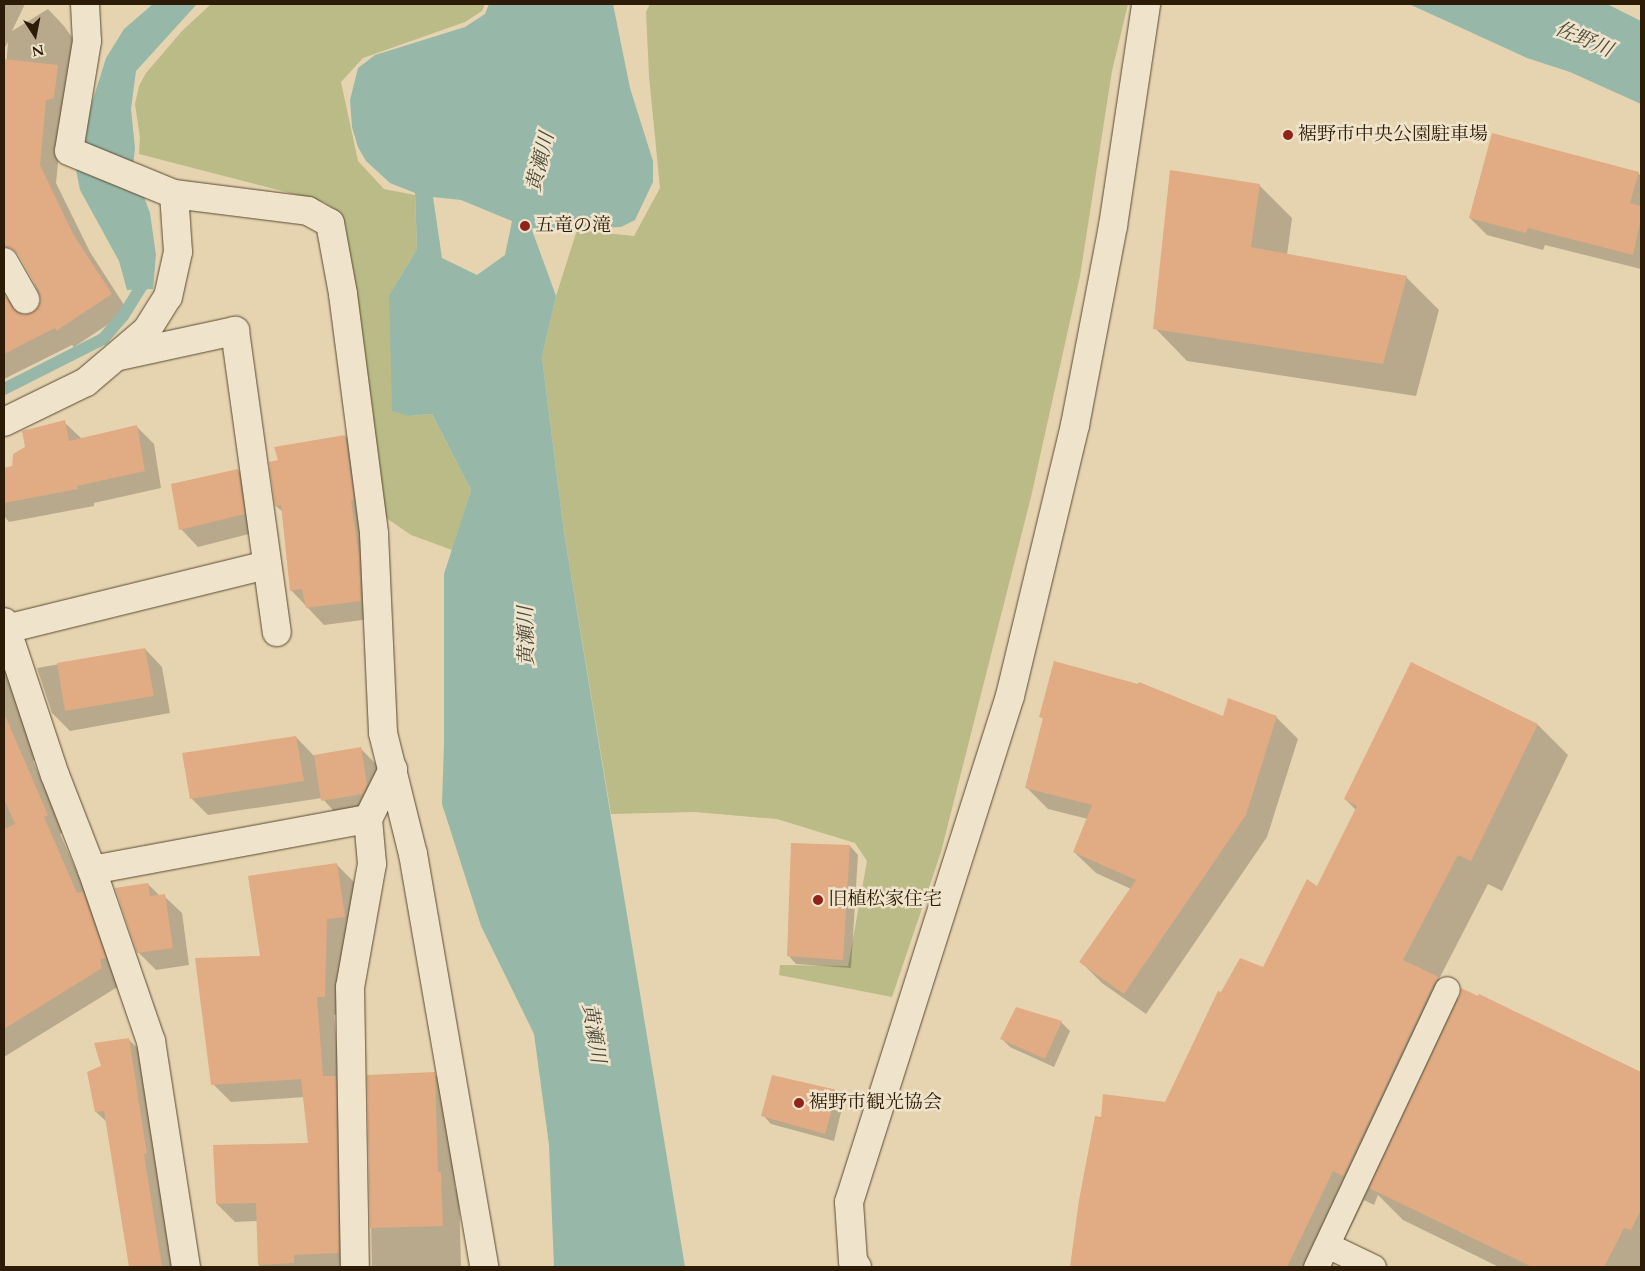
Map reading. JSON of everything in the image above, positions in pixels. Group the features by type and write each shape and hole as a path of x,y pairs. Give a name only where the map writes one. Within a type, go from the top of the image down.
{"street":[{"path":"85,4 87,41 69,151 174,194 308,211 330,223 343,294 374,534 383,733 413,854 484,1267"},
{"path":"857,1267 853,1261 849,1202 1010,696 1075,425 1114,226 1146,4"},
{"path":"4,422 86,382 147,330 168,297 178,252 174,194"},
{"path":"4,262 25,299"},
{"path":"116,356 234,331 277,632"},
{"path":"186,1267 151,1041 92,870 55,775 5,625 266,565"},
{"path":"355,1267 350,987 372,864 368,820 392,769"},
{"path":"92,870 368,820"}],"lane":[{"path":"1316,1267 1328,1245 1446,989"},
{"path":"1328,1245 1373,1267"}],"green space":[{"path":"211,4 485,4 482,11 465,22 363,58 341,82 358,161 384,189 415,195 417,249 389,295 409,416 432,414 471,490 452,550 411,535 382,515 372,413 346,227 341,214 324,202 139,154 140,138 135,104 139,86 146,73 182,31"},
{"path":"650,4 1128,4 1112,71 1080,276 1031,497 941,852 892,997 779,975 780,965 848,966 867,861 855,843 777,819 695,812 611,814 564,532 542,357 556,296 577,230 634,236 660,188 649,76 646,12"}],"water":[{"path":"153,4 197,4 136,71 131,109 135,148 133,167 150,213 156,255 153,289 127,290 119,261 80,190 74,160 106,58 124,29"},
{"name":"黄瀬川","path":"489,4 613,4 630,88 653,161 653,182 635,220 621,227 532,230 556,296 542,357 564,532 685,1267 554,1267 549,1145 534,1034 481,926 442,804 444,574 471,490 432,414 409,416 392,411 389,295 417,249 415,193 390,183 366,161 358,147 352,127 350,100 358,68 375,55 465,27 485,14","holes":["433,197 461,200 512,221 505,255 477,275 442,258"]},
{"name":"佐野川","path":"1409,4 1607,4 1641,21 1641,104 1570,72 1527,58"}],"building":[{"path":"4,59 58,65 54,98 46,100 40,165 73,234 112,294 56,331 55,328 4,354 4,293 12,307 24,315 33,312 41,300 39,291 18,254 11,248 4,246"},
{"path":"1492,133 1639,172 1630,203 1641,206 1641,219 1633,255 1528,228 1526,233 1469,218"},
{"path":"1170,170 1260,184 1251,247 1407,276 1383,364 1153,329"},
{"path":"65,420 69,441 137,425 145,471 77,486 78,489 4,503 4,468 12,466 13,454 25,447 22,431"},
{"path":"345,435 354,500 351,501 359,556 361,601 306,608 302,589 290,591 281,505 275,506 269,462 278,460 274,447"},
{"path":"238,469 245,514 179,530 171,484"},
{"path":"145,648 154,696 65,711 57,663"},
{"path":"1054,661 1138,684 1139,682 1223,716 1228,698 1277,716 1246,815 1124,994 1079,962 1136,880 1073,852 1092,805 1025,788 1043,718 1039,717"},
{"path":"1411,662 1538,724 1471,861 1458,855 1403,960 1439,977 1434,983 1343,1176 1333,1171 1287,1267 1070,1267 1079,1200 1095,1116 1101,1117 1103,1094 1165,1102 1218,991 1221,992 1240,958 1263,967 1307,879 1317,886 1357,806 1344,799"},
{"path":"4,713 48,815 44,817 77,893 83,892 106,958 100,959 102,968 4,1029 4,829 15,824 4,799"},
{"path":"296,736 304,781 190,799 182,753"},
{"path":"361,747 367,785 363,794 321,801 314,755"},
{"name":"旧植松家住宅","path":"791,843 850,845 843,960 787,956"},
{"path":"337,863 345,917 327,919 325,997 317,997 323,1076 336,1076 339,1253 294,1255 294,1263 258,1265 256,1203 216,1204 213,1145 308,1143 301,1079 211,1085 195,958 260,956 248,876"},
{"path":"148,883 150,896 165,894 173,948 137,953 115,888"},
{"path":"1461,988 1478,996 1479,994 1641,1072 1641,1209 1631,1230 1624,1228 1604,1267 1532,1267 1369,1188 1460,995"},
{"path":"1016,1007 1062,1021 1045,1059 1000,1039"},
{"path":"129,1038 147,1154 144,1154 162,1267 129,1267 104,1111 95,1112 87,1072 101,1066 94,1043"},
{"path":"435,1072 438,1172 441,1172 443,1226 370,1228 367,1075"},
{"name":"裾野市観光協会","path":"772,1075 837,1090 825,1134 761,1116"}],"waterway":[{"path":"4,389 103,339 123,316 141,287 137,273"}],"place":[{"name":"裾野市中央公園駐車場","path":"1288,135"},
{"name":"五竜の滝","path":"525,226"},
{"name":"旧植松家住宅","path":"818,900"},
{"name":"裾野市観光協会","path":"799,1103"}]}
